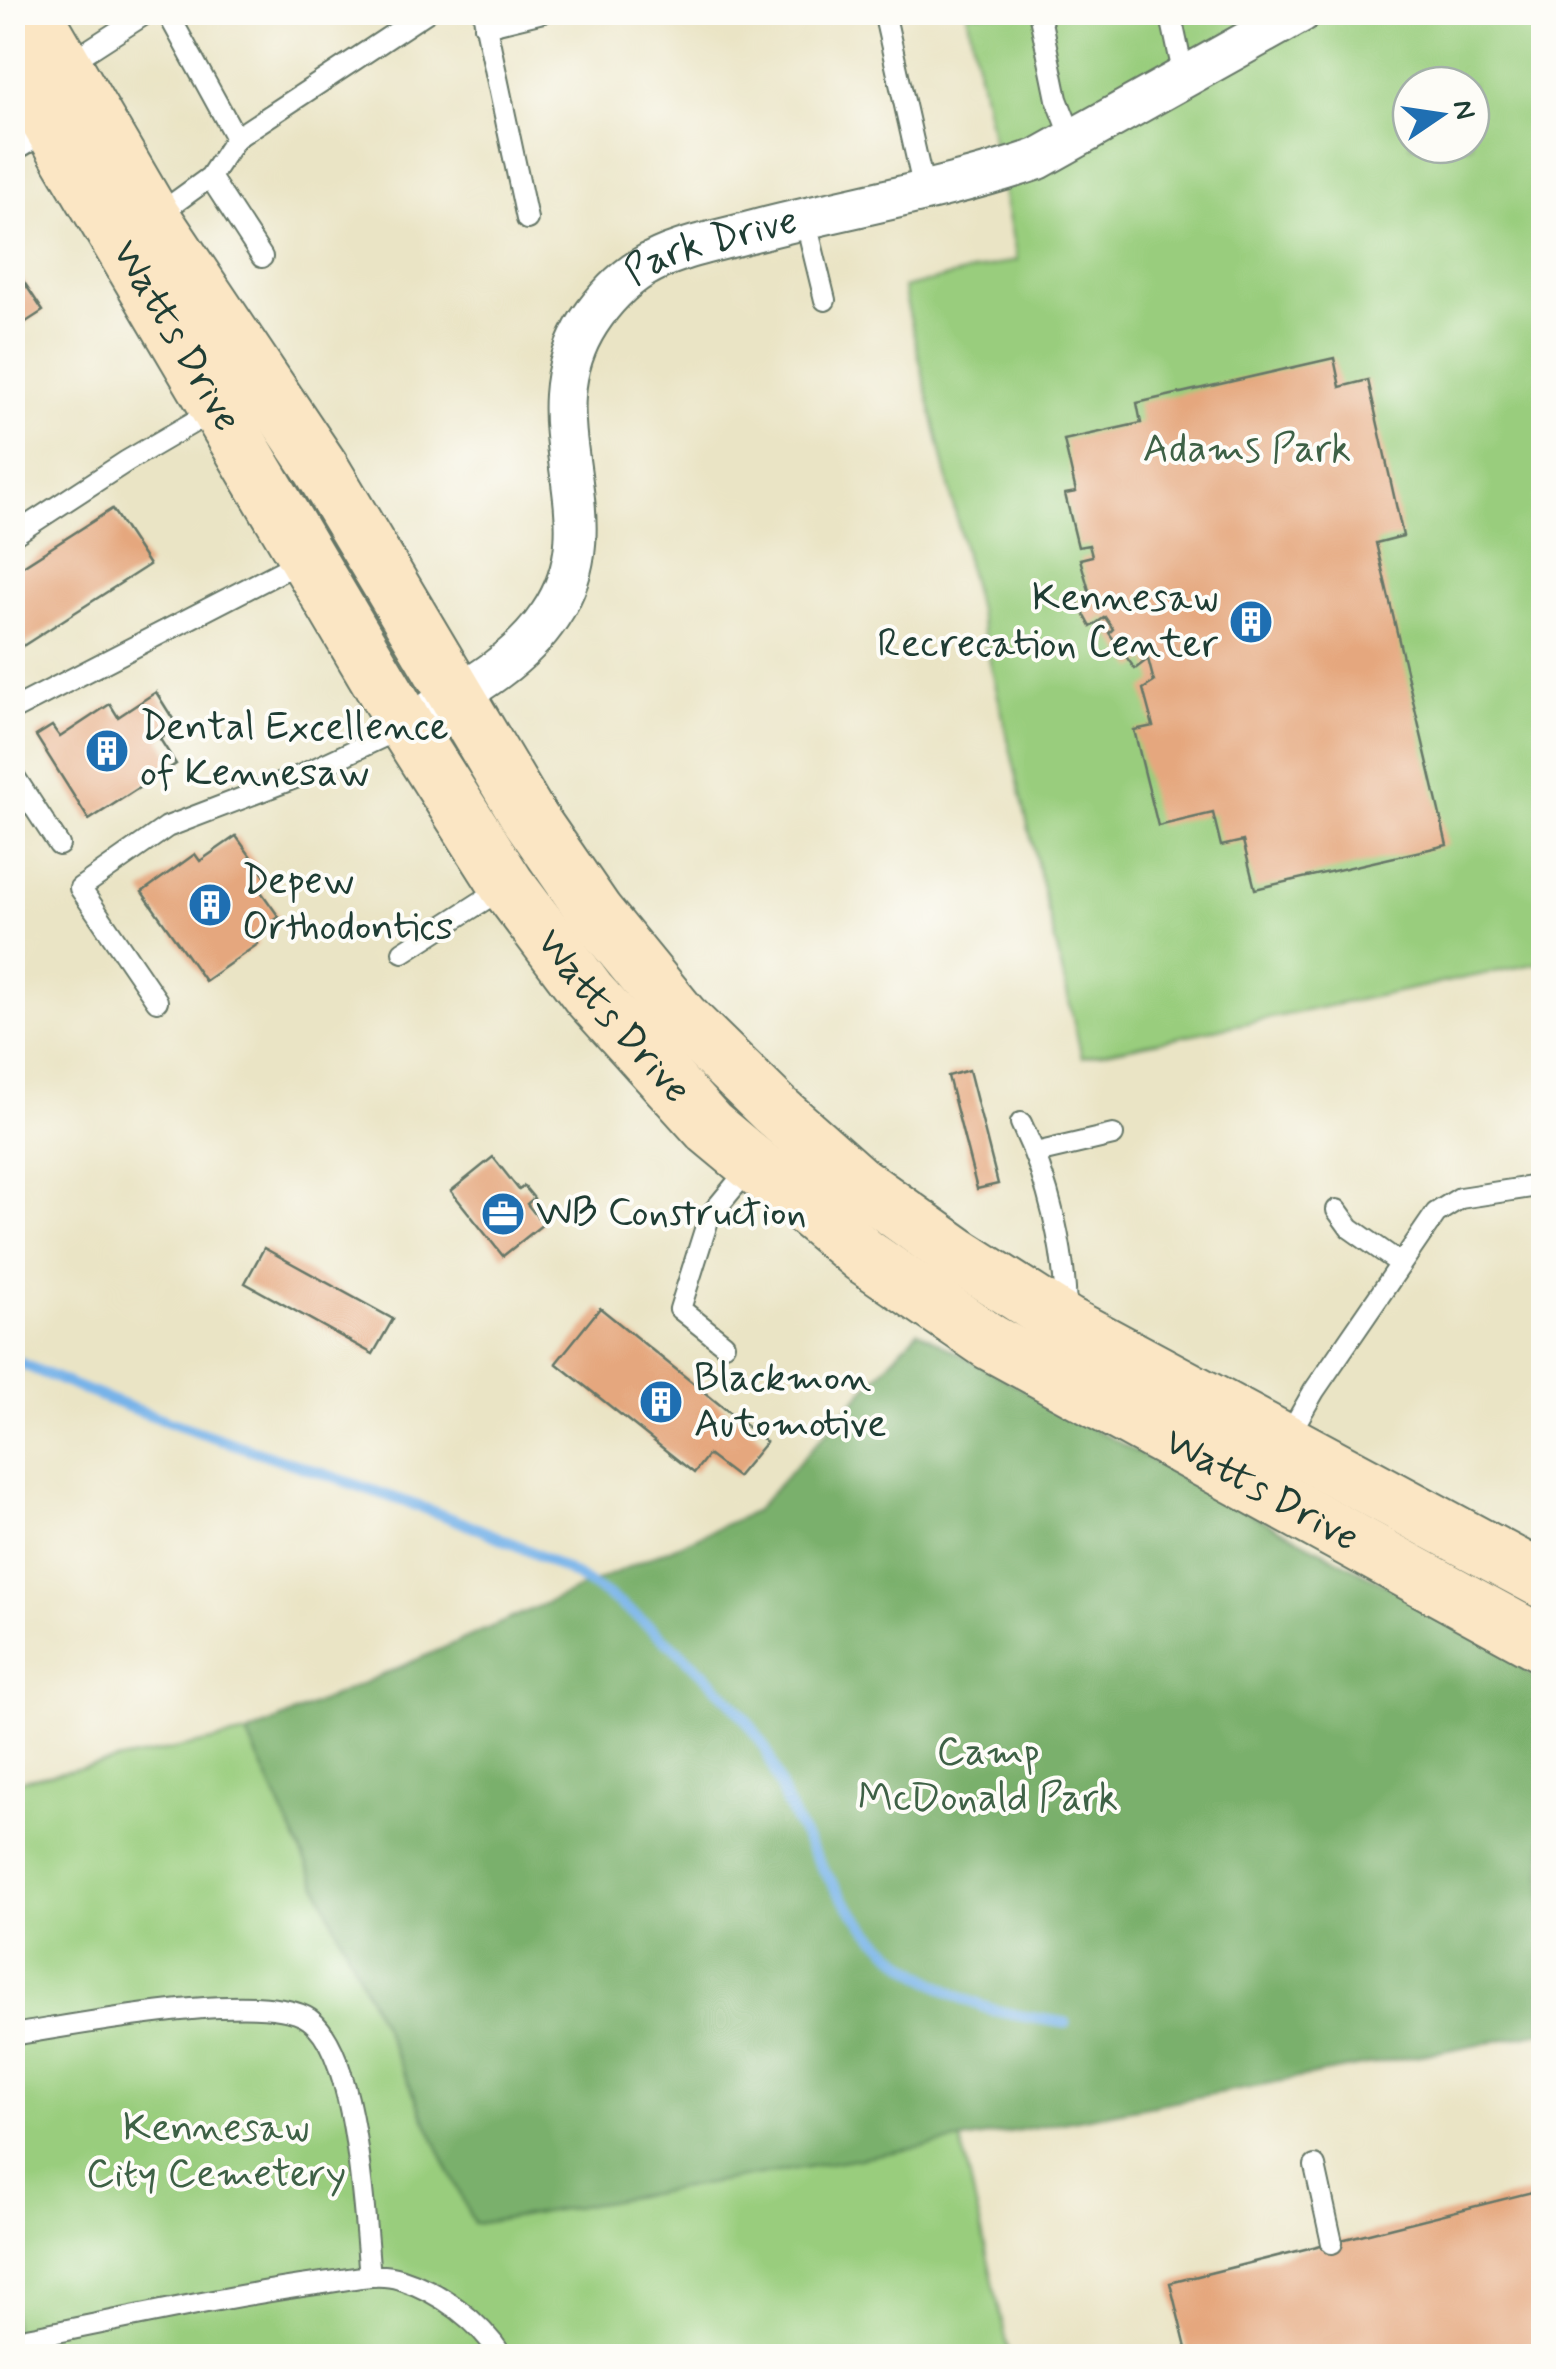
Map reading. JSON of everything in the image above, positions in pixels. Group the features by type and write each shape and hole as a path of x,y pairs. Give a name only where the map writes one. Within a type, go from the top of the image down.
{"main road":[{"name":"Watts Drive","path":"33,12 38,62 32,140 137,229 321,468 527,814 596,914 681,1018 774,1110 856,1182 958,1255 1544,1644"},
{"name":"Watts Drive","path":"38,62 137,229 220,407 406,726 507,885 589,994 709,1127 864,1256 990,1342 1544,1581"}],"street":[{"name":"Park Drive","path":"406,726 512,658 552,613 574,554 578,521 562,409 567,373 580,336 618,285 672,254 1038,159 1300,13"}],"lane":[{"path":"38,62 148,12"},
{"path":"166,12 236,138"},
{"path":"137,229 210,177 236,138 427,12"},
{"path":"527,219 484,19 543,12"},
{"path":"884,12 924,190"},
{"path":"1039,12 1057,100 1072,140"},
{"path":"1170,12 1184,78"},
{"path":"210,177 262,257"},
{"path":"805,218 824,300"},
{"path":"12,536 127,461 220,407"},
{"path":"12,710 309,557"},
{"path":"157,1001 80,888 167,827 295,778 406,726"},
{"path":"12,773 59,845"},
{"path":"403,952 507,885"},
{"path":"1021,1123 1036,1153 1066,1280 1066,1324"},
{"path":"1036,1153 1113,1135"},
{"path":"724,1344 680,1310 709,1218 752,1164"},
{"path":"1272,1465 1314,1391 1436,1213 1460,1198 1544,1185"},
{"path":"1337,1210 1350,1228 1400,1264"},
{"path":"12,2035 168,2011 230,2007 282,2010 308,2019 327,2039 341,2072 358,2157 370,2276"},
{"path":"1315,2166 1332,2242"},
{"path":"12,2341 370,2276 398,2278 471,2318 502,2356"}],"green space":[{"name":"Adams Park","path":"967,13 1543,13 1543,962 1082,1057 903,288 1017,260"},
{"name":"Camp McDonald Park","path":"918,1331 1205,1490 1489,1638 1543,1685 1543,2032 998,2134 474,2224 247,1734 754,1512"},
{"name":"Kennesaw City Cemetery","path":"247,1734 474,2224 961,2140 1010,2356 13,2356 13,1782"}],"building":[{"path":"12,264 43,311 12,331"},
{"name":"Kennesaw Recrecation Center","path":"1334,358 1340,387 1368,380 1403,536 1376,543 1447,845 1255,889 1243,841 1221,846 1213,813 1158,826 1134,730 1153,726 1143,689 1154,682 1148,659 1135,669 1109,633 1113,629 1105,617 1091,627 1077,601 1090,594 1080,559 1092,556 1089,545 1078,547 1065,494 1076,492 1064,440 1141,423 1137,403"},
{"path":"112,509 149,565 12,653 12,573"},
{"name":"Dental Excellence of Kennesaw","path":"156,692 178,727 160,739 176,764 89,820 36,736 52,726 60,737 110,704 118,717"},
{"name":"Depew Orthodontics","path":"236,836 267,879 257,886 279,917 252,936 258,944 205,981 142,892 195,854 200,861"},
{"path":"969,1070 998,1184 977,1189 948,1076"},
{"name":"WB Construction","path":"493,1157 519,1190 524,1186 534,1198 527,1204 543,1224 503,1256 451,1191"},
{"path":"264,1248 393,1319 373,1354 245,1283"},
{"name":"Blackmon Automotive","path":"600,1308 766,1442 737,1477 708,1455 694,1473 556,1363"},
{"path":"1544,2189 1544,2356 1188,2356 1170,2283"}],"waterway":[{"path":"12,1359 144,1413 478,1529 582,1579 679,1651 742,1715 766,1750 788,1806 824,1871 866,1927 891,1952 950,1992 984,2007 1066,2023"}],"place":[{"name":"Kennesaw Recrecation Center","path":"1251,622"},
{"name":"Dental Excellence of Kennesaw","path":"107,751"},
{"name":"Depew Orthodontics","path":"210,905"},
{"name":"WB Construction","path":"503,1214"},
{"name":"Blackmon Automotive","path":"661,1402"}]}
